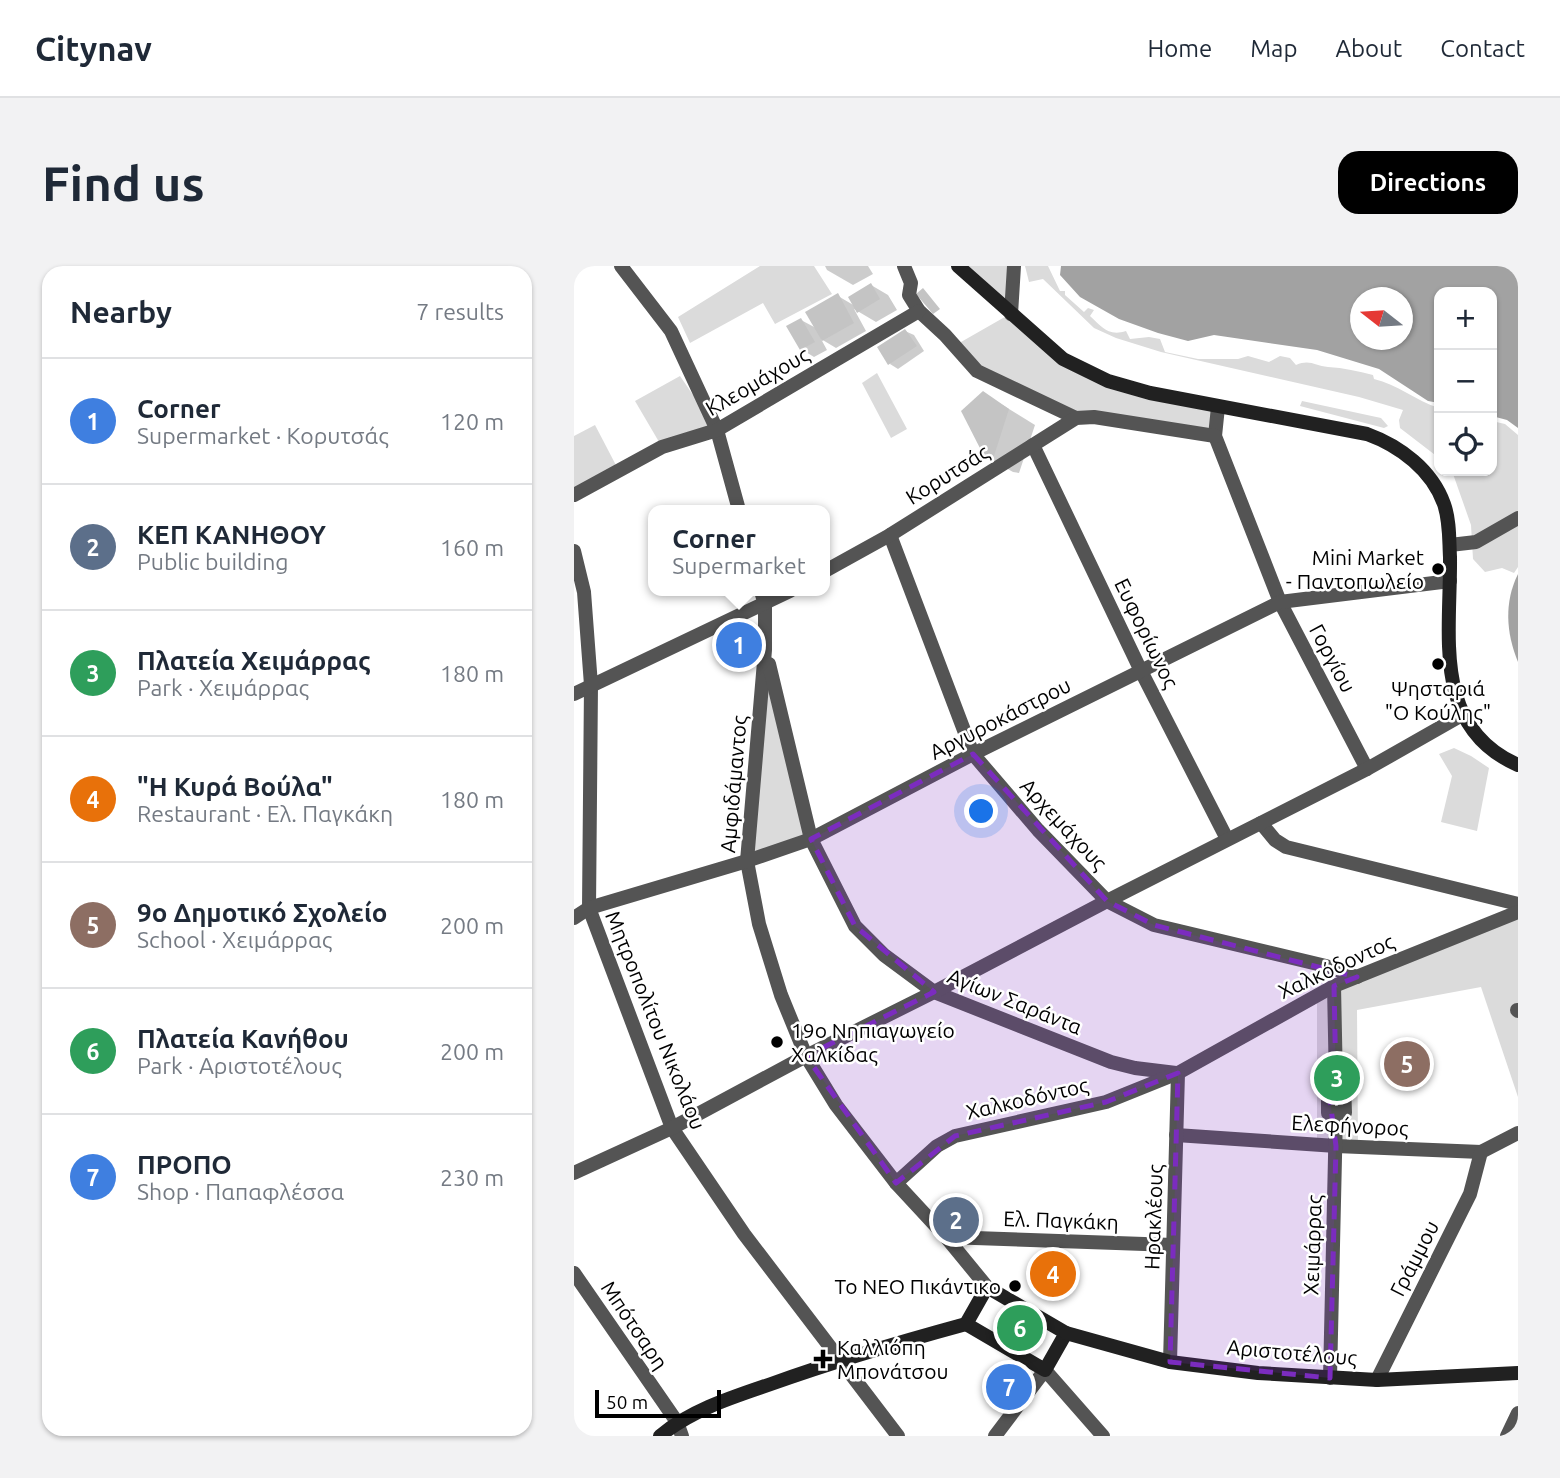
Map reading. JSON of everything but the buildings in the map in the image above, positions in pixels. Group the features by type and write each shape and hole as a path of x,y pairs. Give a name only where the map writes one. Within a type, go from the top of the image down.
{"street":[{"path":"621,266 671,331 717,430 738,505"},
{"path":"958,266 1063,359 1108,381 1218,407 1350,430 1383,440 1399,449 1423,470 1444,503 1450,545 1451,673 1457,702 1462,715 1484,743 1518,765"},
{"path":"1011,314 1014,266"},
{"path":"908,270 911,283 909,295 919,312 945,335 977,371 1076,418"},
{"name":"Κλεομάχους","path":"574,495 662,447 717,430 919,312"},
{"name":"Γοργίου","path":"1218,407 1215,436 1280,602 1367,769"},
{"name":"Κορυτσάς","path":"830,568 890,535 1076,418 1094,417 1215,436"},
{"name":"Ευφορίωνος","path":"1033,444 1141,671 1227,839"},
{"path":"1450,545 1476,542 1518,518"},
{"name":"Αρχεμάχους","path":"890,535 973,754 1038,830 1107,901 1154,925 1357,977"},
{"name":"Μητροπολίτου Νικολάου","path":"574,551 584,592 591,685 581,910 672,1128 744,1234 898,1436"},
{"name":"Αργυροκάστρου","path":"574,918 581,910 747,862 811,839 973,754 1280,602 1450,581"},
{"path":"574,694 763,598"},
{"name":"Αμφιδάμαντος","path":"763,598 765,650 747,862 759,924 781,995 806,1056 836,1105 896,1183 987,1287"},
{"name":"Αγίων Σαράντα","path":"765,650 811,839 855,926 884,955 934,992 1111,1062 1178,1073"},
{"path":"574,1173 672,1128 806,1056 1367,769 1462,715"},
{"path":"1261,823 1275,840 1286,847 1518,904"},
{"name":"Χαλκόδοντος","path":"1178,1073 1334,986 1518,912"},
{"name":"Χειμάρρας","path":"1329,1378 1336,1114 1328,1113 1328,1085 1336,1084 1334,986"},
{"name":"Ηρακλέους","path":"1170,1362 1178,1073"},
{"name":"Χαλκοδόντος","path":"896,1183 937,1146 955,1136 1106,1102 1178,1073"},
{"name":"Ελεφήνορος","path":"1176,1135 1481,1152 1518,1133"},
{"name":"Γράμμου","path":"1377,1380 1470,1194 1481,1152"},
{"name":"Ελ. Παγκάκη","path":"946,1237 1173,1245"},
{"name":"Μπότσαρη","path":"574,1273 679,1429"},
{"path":"660,1436 679,1429 730,1398 841,1359 966,1324 987,1287"},
{"name":"Αριστοτέλους","path":"987,1287 1066,1333 1170,1362 1258,1373 1377,1380 1518,1373"},
{"path":"574,1301 587,1291"},
{"path":"966,1324 1045,1370 1103,1436"},
{"path":"995,1436 1045,1370 1066,1333"},
{"path":"1507,1436 1518,1413"}],"highlighted area":[{"path":"973,754 1107,901 1154,925 1357,977 1334,986 1336,1084 1328,1085 1336,1146 1330,1378 1170,1362 1178,1073 1106,1102 955,1136 896,1183 806,1056 934,992 855,926 811,839"}],"shaded area":[{"path":"760,266 814,266 832,294 775,324 763,303 690,343 678,317"},
{"path":"958,266 1014,266 1011,314 1063,359 1108,381 1218,407 1215,436 1076,418 977,371 954,346 1010,314"},
{"path":"1025,266 1048,266 1060,291 1065,291 1065,295 1084,312 1088,308 1094,310 1090,316 1101,327 1114,333 1126,331 1130,339 1160,339 1165,352 1198,359 1238,359 1248,356 1269,362 1280,356 1290,358 1296,365 1309,363 1373,375 1374,379 1434,406 1434,454 1400,428 1399,420 1403,410 1359,397 1161,352 1116,338 1094,328 1043,279 1029,282"},
{"path":"1061,266 1518,266 1518,428 1507,420 1497,417 1497,287 1434,287 1434,402 1428,401 1379,369 1317,350 1214,335 1188,341 1119,319 1080,297 1060,275"},
{"path":"877,373 907,429 891,438 862,383"},
{"path":"680,376 717,430 662,447 635,401"},
{"path":"1302,401 1381,418 1388,426 1384,428 1300,406"},
{"path":"1497,422 1505,424 1518,435 1518,567 1514,573 1502,568 1485,572 1473,559 1471,525 1454,476 1497,476"},
{"path":"595,425 619,471 574,492 574,436"},
{"path":"1518,574 1518,662 1508,618 1510,595"},
{"path":"765,650 811,839 747,861"},
{"path":"1454,748 1489,768 1477,831 1441,822 1452,776 1439,754"},
{"path":"1518,912 1518,1097 1481,987 1357,1010 1358,1147 1317,1145 1317,995"},
{"path":"1011,1309 1042,1326 1042,1335 1038,1342 1025,1344 997,1329 997,1316 1003,1310"},
{"path":"1008,1312 1036,1325 1029,1342 1000,1329"}],"place":[{"name":"Mini Market - Παντοπωλείο","path":"1438,569"},
{"name":"Corner","path":"739,645"},
{"name":"Ψησταριά \"Ο Κούλης\"","path":"1438,664"},
{"name":"19ο Νηπιαγωγείο Χαλκίδας","path":"777,1042"},
{"name":"9ο Δημοτικό Σχολείο","path":"1407,1064"},
{"name":"Πλατεία Χειμάρρας","path":"1337,1078"},
{"name":"ΚΕΠ ΚΑΝΗΘΟΥ","path":"956,1220"},
{"name":"\"Η Κυρά Βούλα\"","path":"1053,1274"},
{"name":"Το ΝΕΟ Πικάντικο","path":"1015,1286"},
{"name":"Πλατεία Κανήθου","path":"1020,1328"},
{"name":"Καλλιόπη Μπονάτσου","path":"823,1359"},
{"name":"ΠΡΟΠΟ","path":"1009,1387"}]}
